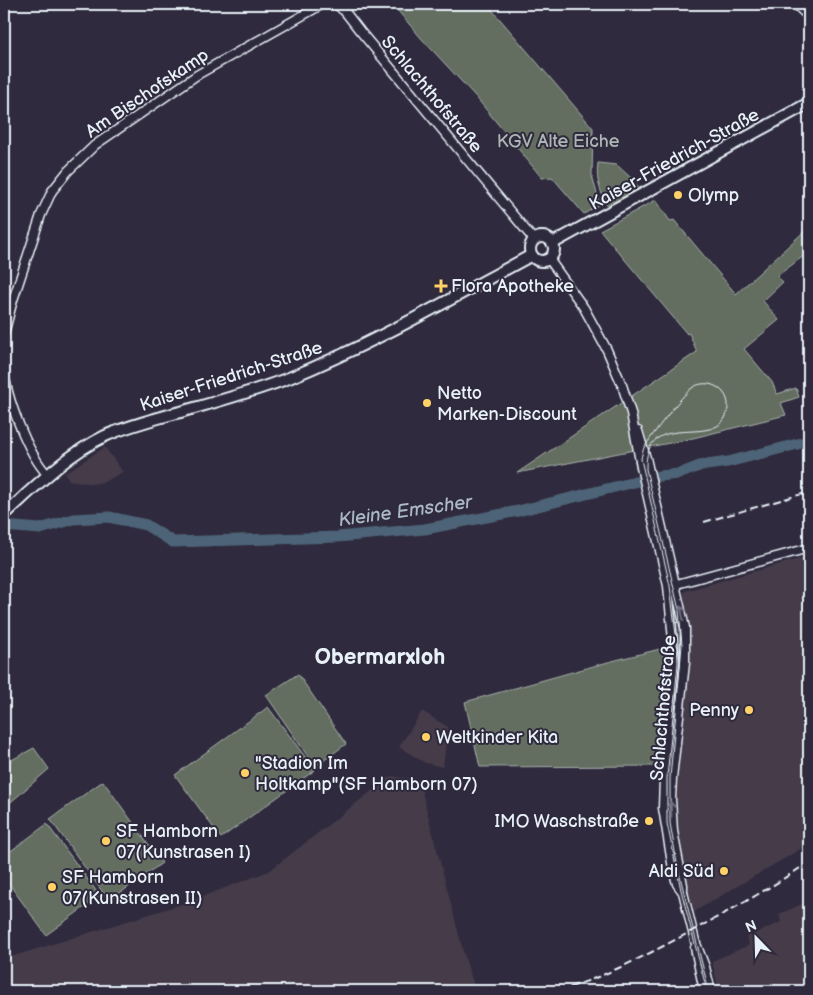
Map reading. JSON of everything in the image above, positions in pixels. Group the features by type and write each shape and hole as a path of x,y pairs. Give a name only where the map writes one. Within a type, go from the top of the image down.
{"main road":[{"name":"Kaiser-Friedrich-Straße","path":"553,243 809,103"},
{"path":"543,236 549,238 553,243 554,254 546,261 538,260 532,255 530,247 534,240 543,236"},
{"name":"Kaiser-Friedrich-Straße","path":"7,512 47,474 84,448 128,427 277,382 339,357 388,333 532,255"}],"street":[{"name":"Am Bischofskamp","path":"4,334 13,300 41,215 52,191 63,177 96,144 197,75 323,4"},
{"name":"Schlachthofstraße","path":"336,4 346,13 534,240"},
{"name":"Schlachthofstraße","path":"343,4 346,13"},
{"path":"795,4 809,17"},
{"name":"Schlachthofstraße","path":"549,259 575,292 613,362 631,413 672,585 682,611 685,663 672,778 671,807 683,892 695,941 705,967 711,991"},
{"path":"4,369 8,392 21,427 47,474"},
{"path":"672,585 809,548"},
{"name":"Schlachthofstraße","path":"672,585 675,662 663,808 673,869 683,892"},
{"name":"Schlachthofstraße","path":"695,941 696,958 704,991"}],"shaded area":[{"path":"105,447 123,472 104,482 93,484 69,480 65,473"},
{"path":"809,556 809,844 694,912 673,831 690,631 683,595 685,591"},
{"name":"Weltkinder Kita","path":"422,711 448,727 443,767 425,763 399,747"},
{"path":"391,776 419,780 465,958 476,991 4,991 4,959 185,903 269,871"},
{"path":"809,901 809,988 807,991 719,991 712,961 749,945 746,937 781,922 779,914"}],"green space":[{"name":"KGV Alte Eiche","path":"392,4 487,4 593,128 592,176 600,204 584,214 552,177 542,178 475,96"},
{"path":"598,163 617,165 631,178 644,195 611,212 598,183"},
{"path":"656,200 670,221 674,220 736,294 809,227 809,252 777,276 783,282 763,301 779,320 744,349 772,382 777,394 796,388 799,397 781,403 786,415 685,440 517,473 697,352 689,333 687,334 600,230"},
{"path":"668,647 656,766 480,767 465,702"},
{"path":"298,674 346,744 315,767 266,695"},
{"name":"\"Stadion Im Holtkamp\"(SF Hamborn 07)","path":"268,707 315,770 221,838 175,775"},
{"path":"34,748 49,769 4,808 4,764"},
{"name":"SF Hamborn 07(Kunstrasen I)","path":"103,781 162,863 109,901 50,819"},
{"name":"SF Hamborn 07(Kunstrasen II)","path":"47,824 100,896 46,935 4,877 4,856"}],"waterway":[{"name":"Kleine Emscher","path":"4,526 40,529 74,519 109,517 146,525 173,542 338,537 425,529 518,511 659,476 679,474 699,466 728,462 809,441"}],"tram line":[{"path":"707,991 681,890 667,823 667,778 678,663 677,643 670,586 641,459 643,449 667,416 692,388 702,384 717,387 725,394 728,406 725,418 717,426 706,430 666,434 656,440 648,451 646,469 679,610 682,645 670,778 670,823 678,869 709,991"}],"railway":[{"path":"704,522 809,492"},
{"path":"558,991 626,965 658,949 751,898 809,862"}],"place":[{"name":"Olymp","path":"678,195"},
{"name":"Flora Apotheke","path":"441,286"},
{"name":"Netto Marken-Discount","path":"427,403"},
{"name":"Penny","path":"749,710"},
{"name":"Weltkinder Kita","path":"426,737"},
{"name":"\"Stadion Im Holtkamp\"(SF Hamborn 07)","path":"245,773"},
{"name":"IMO Waschstraße","path":"649,821"},
{"name":"SF Hamborn 07(Kunstrasen I)","path":"106,841"},
{"name":"Aldi Süd","path":"724,871"},
{"name":"SF Hamborn 07(Kunstrasen II)","path":"52,887"}],"district":[{"name":"Obermarxloh","path":"380,656"}]}
